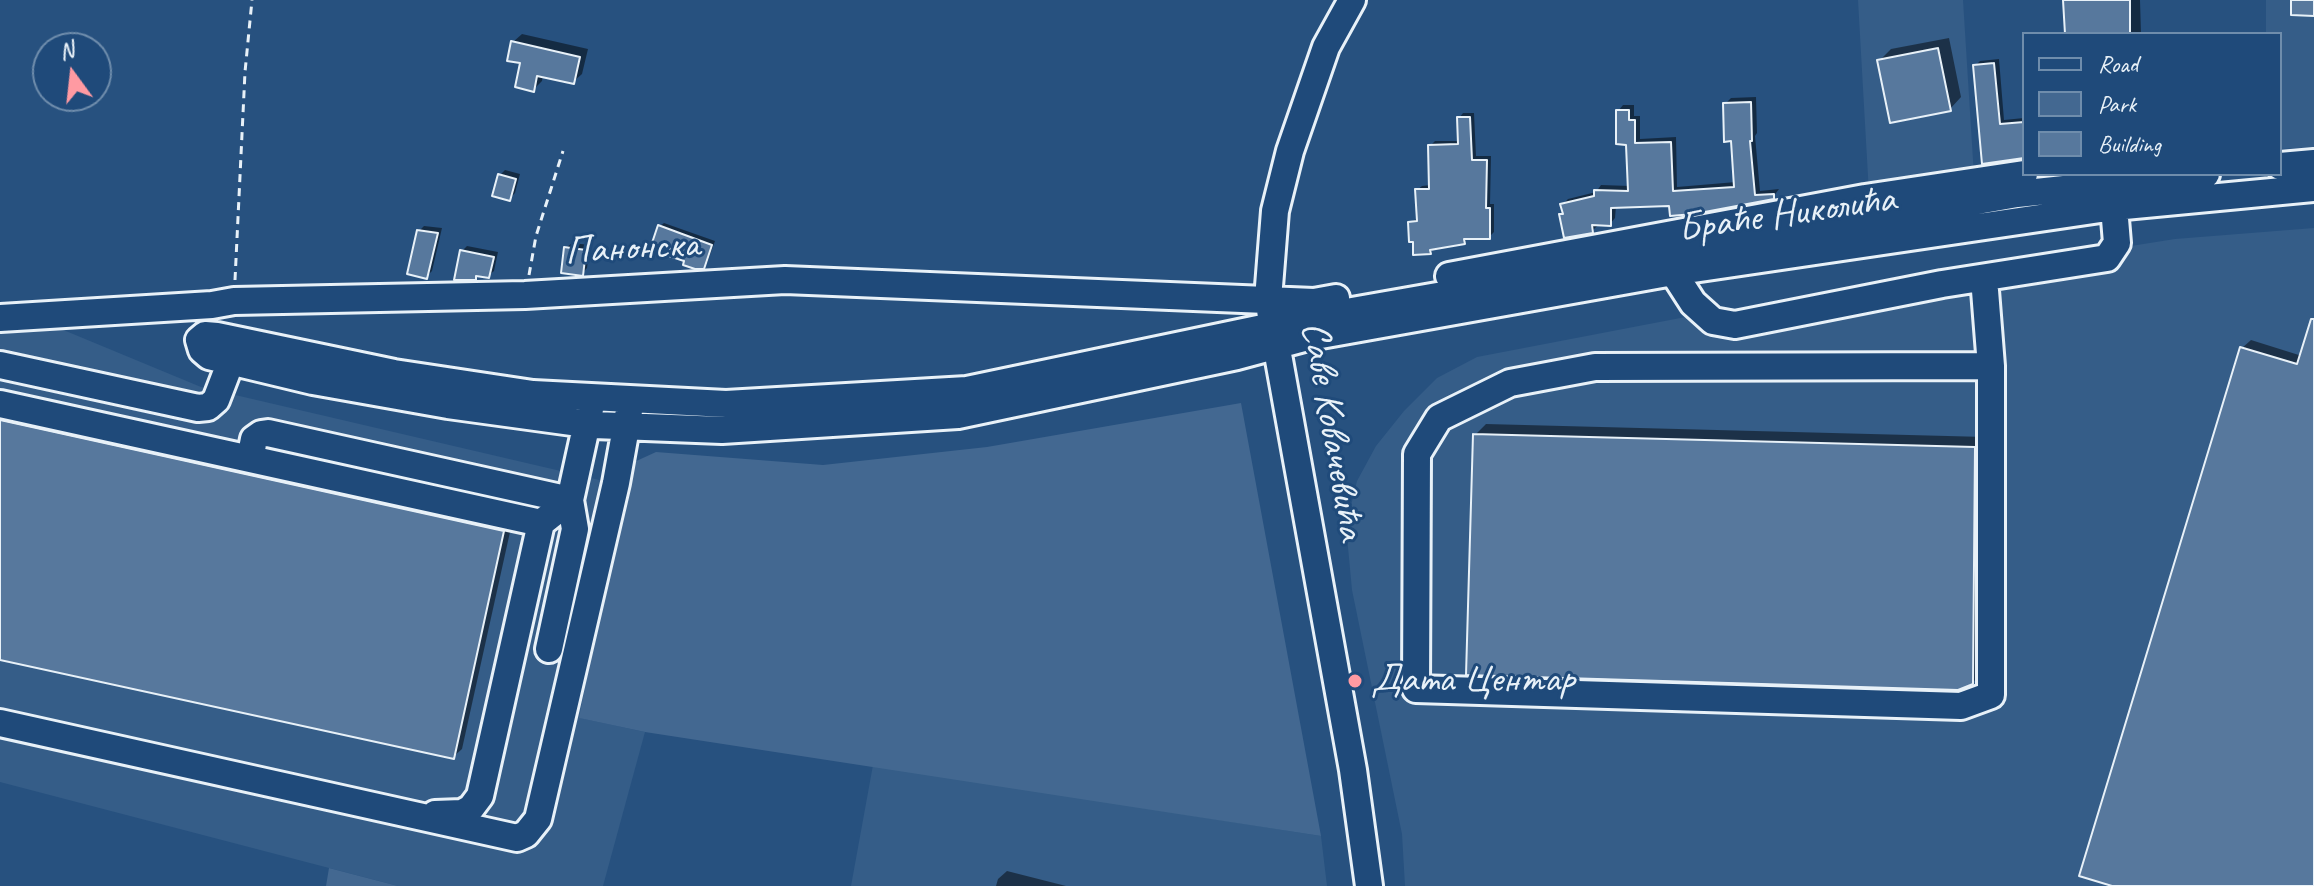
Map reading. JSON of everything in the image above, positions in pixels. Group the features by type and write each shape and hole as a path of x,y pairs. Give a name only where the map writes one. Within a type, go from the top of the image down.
{"street":[{"name":"Саве Ковачевића","path":"1352,0 1326,47 1290,151 1275,211 1268,299 1353,770 1369,886"},
{"path":"2282,166 2314,163"},
{"name":"Панонска","path":"0,318 234,301 525,295 785,280 1314,302 1850,201 2022,174"},
{"name":"Браће Николића","path":"1274,336 2017,194 2187,176"},
{"name":"Браће Николића","path":"1274,336 1304,338 1673,272 2114,207 2314,188"},
{"path":"1673,272 1693,303 1713,321 1735,325 2107,258 2117,243 2114,207"},
{"path":"1984,278 1991,366 1991,695 1961,706 1416,689 1417,454 1439,418 1510,383 1595,367 1991,366"},
{"path":"205,335 217,336 394,373 533,394 726,404 967,390 1274,336 958,415 722,430 587,423 448,405 313,381 209,356 202,350 199,340 205,335"},
{"path":"0,365 198,408 208,407 216,400 231,361"},
{"path":"549,649 575,529 570,500 592,398"},
{"path":"0,723 517,838 534,827 538,819 616,483 631,399"},
{"path":"0,404 541,523"},
{"path":"250,459 254,439 268,433 570,500"},
{"path":"413,815 462,813 478,802 541,523 570,500"}],"path":[{"path":"234,301 245,72 252,0"},
{"path":"525,295 536,236 563,151"}],"shaded area":[{"path":"1858,0 1963,0 1974,176 1869,194"},
{"path":"2266,0 2314,0 2314,147 2282,149 2282,32 2266,32"},
{"path":"2314,228 2314,886 1405,886 1402,834 1352,590 1346,526 1357,481 1376,446 1404,411 1437,378 1477,357 1696,315 2175,239"},
{"path":"43,325 61,329 201,387 625,486 580,718 645,732 603,886 398,886 0,782 0,328"},
{"path":"873,765 1321,836 1327,886 851,886"}],"green space":[{"path":"1241,403 1321,836 645,732 579,718 632,463 656,452 823,465 987,447"},
{"path":"329,868 398,886 326,886"}],"building":[{"path":"2063,0 2130,0 2130,32 2065,32"},
{"path":"2291,0 2314,0 2314,16 2291,15"},
{"path":"511,41 580,57 574,84 537,76 534,92 515,87 520,63 507,61"},
{"path":"1938,48 1951,111 1890,123 1877,60"},
{"path":"1994,63 2000,124 2022,122 2022,158 1982,164 1973,65"},
{"path":"1751,102 1750,141 1755,195 1774,194 1774,199 1670,216 1669,206 1611,208 1611,226 1592,225 1593,233 1564,238 1560,204 1594,196 1594,190 1628,191 1626,145 1616,144 1616,110 1629,110 1629,120 1635,120 1635,143 1671,142 1673,191 1734,187 1731,141 1724,142 1723,103"},
{"path":"1457,117 1470,117 1472,160 1487,160 1486,208 1490,208 1490,239 1464,239 1465,244 1430,250 1431,254 1413,255 1408,222 1417,221 1415,189 1429,189 1428,145 1458,144"},
{"path":"498,174 516,179 510,201 492,196"},
{"path":"658,225 712,245 704,269 683,265 684,261 669,256 671,249 652,243"},
{"path":"417,230 438,233 427,279 407,274"},
{"path":"564,247 586,250 583,276 561,273"},
{"path":"460,250 494,257 489,278 476,276 476,280 454,280"},
{"path":"2311,319 2314,319 2314,886 2112,886 2079,876 2240,347 2297,364"},
{"path":"0,420 504,531 454,759 0,660"},
{"path":"1473,434 1975,447 1973,684 1958,690 1466,675"}],"place":[{"name":"Дата Центар","path":"1355,681"}]}
